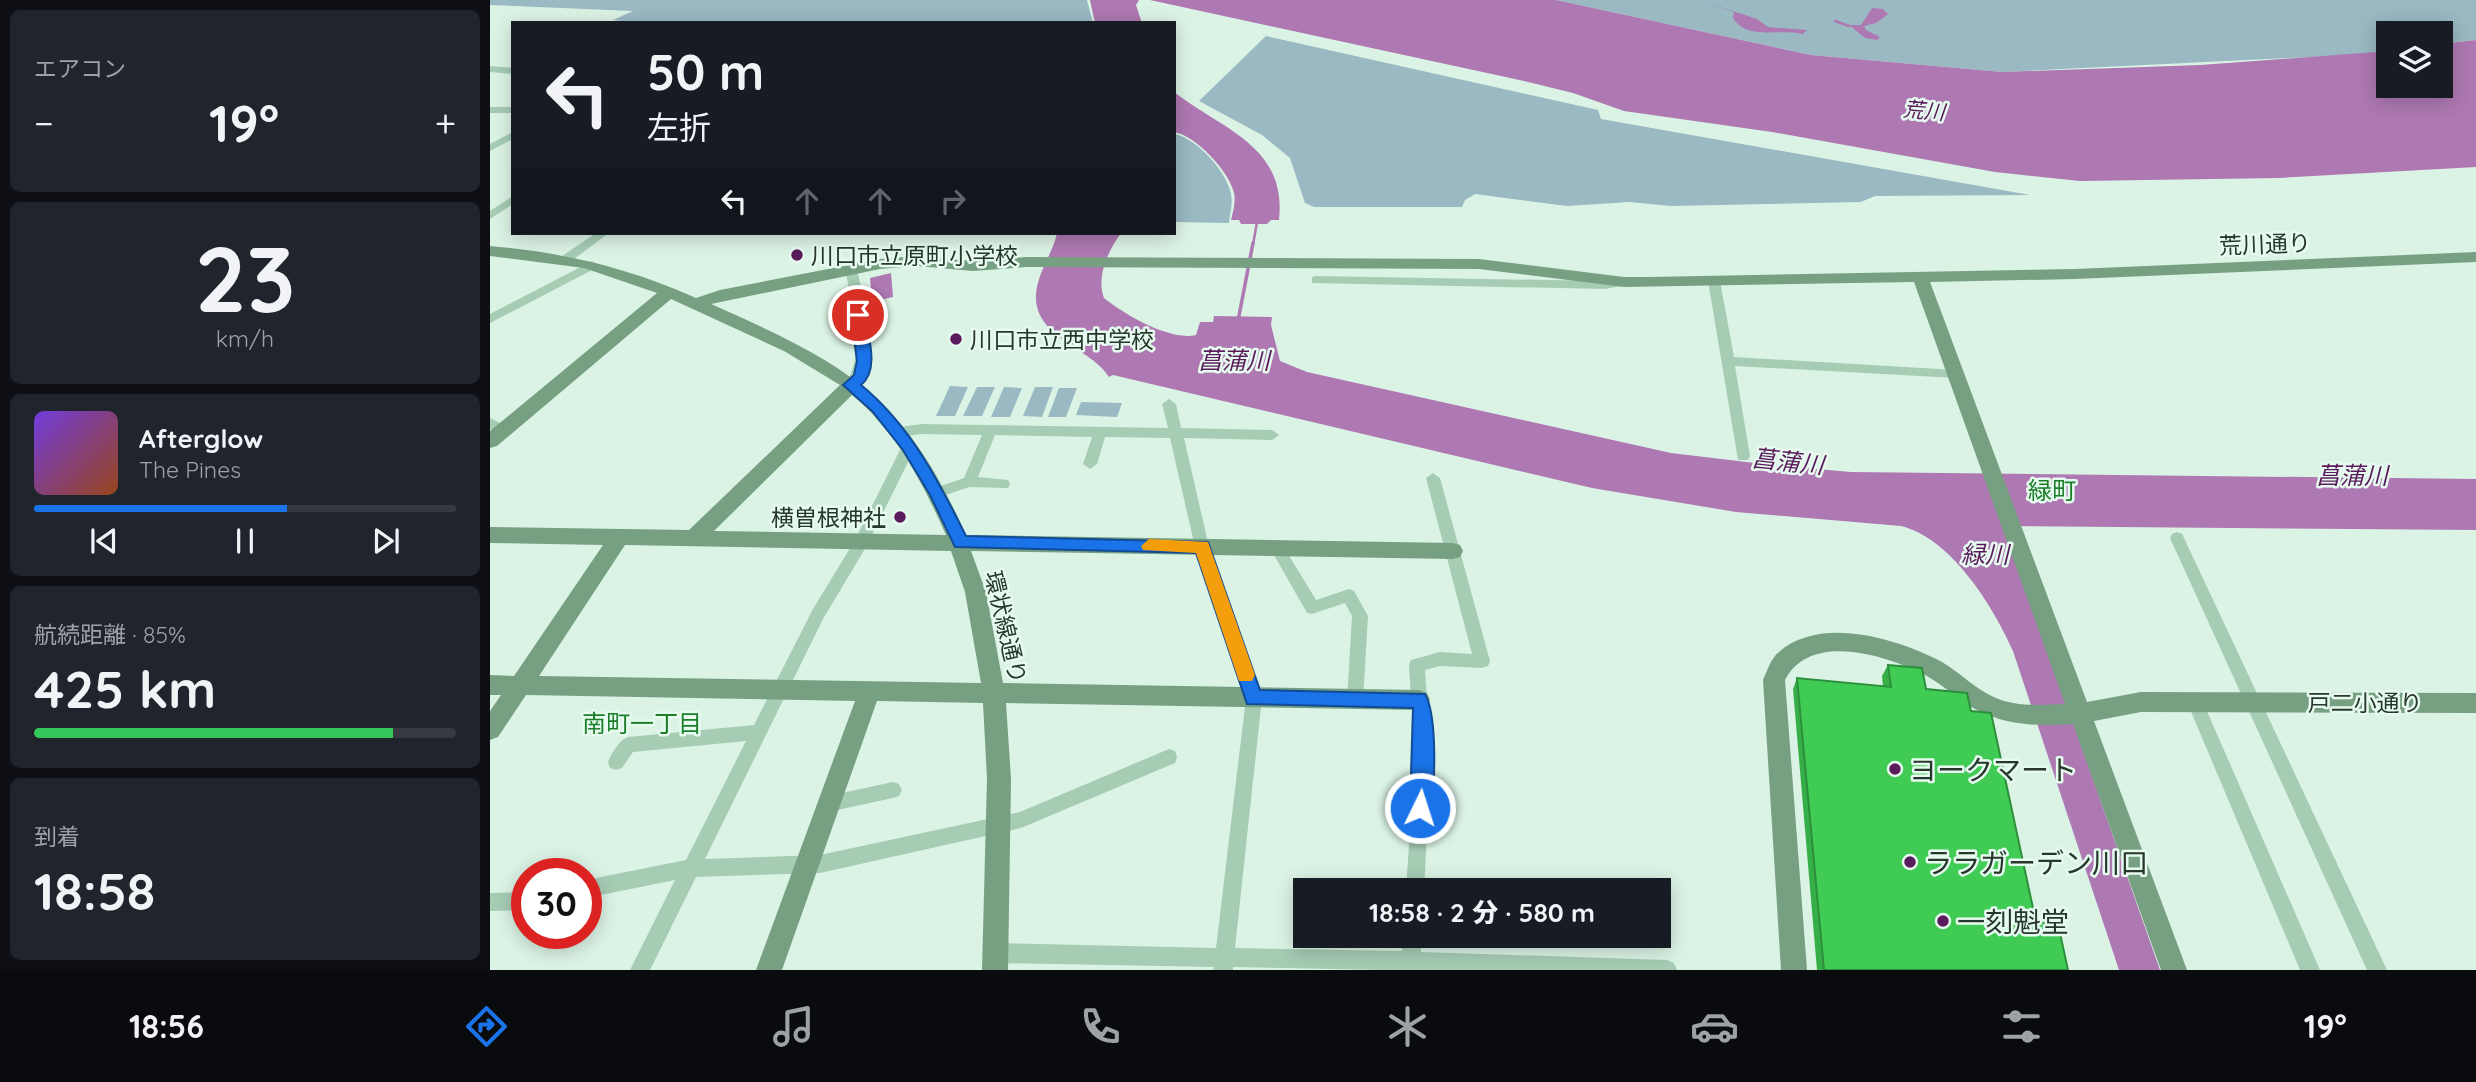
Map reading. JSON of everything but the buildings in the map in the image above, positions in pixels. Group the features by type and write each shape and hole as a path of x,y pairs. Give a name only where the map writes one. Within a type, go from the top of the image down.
{"street":[{"path":"490,69 511,71"},
{"path":"490,110 510,107"},
{"path":"490,139 509,140"},
{"path":"490,148 509,140"},
{"path":"490,216 511,200"},
{"path":"566,260 600,235"},
{"name":"環状線通り","path":"490,251 592,265 695,304 785,344 851,385 877,407 904,439 937,493 961,542 983,623 996,693 1000,825 995,962"},
{"name":"荒川通り","path":"695,304 720,295 852,269 917,261 973,266 1027,262 1479,264 1624,282 2055,274 2476,257"},
{"path":"490,319 592,265"},
{"path":"693,538 861,377 865,361 852,269"},
{"path":"1920,276 2174,970"},
{"path":"1316,280 1605,285 1624,282"},
{"path":"1714,281 1743,456"},
{"path":"495,431 668,293"},
{"path":"1728,361 1956,374"},
{"path":"1169,404 1202,547 1254,698 1224,964"},
{"path":"969,482 990,430"},
{"path":"640,970 818,614 861,542 904,439 990,430 1272,435"},
{"path":"1090,464 1100,432"},
{"path":"1416,878 1423,753 1423,707 1419,700 1416,665 1440,659 1482,661 1433,478"},
{"path":"937,493 969,482 1003,484"},
{"path":"490,535 1454,551"},
{"path":"490,730 497,710 521,685 619,538"},
{"path":"2177,538 2377,970"},
{"path":"1277,548 1311,608 1349,595 1360,616 1355,699"},
{"name":"戸二小通り","path":"1794,970 1774,680 1781,664 1789,655 1818,643 1877,648 1933,668 1969,694 1997,709 2078,713 2141,702 2476,703"},
{"path":"490,685 1419,700"},
{"path":"769,970 870,690"},
{"path":"2195,702 2309,970"},
{"path":"616,762 628,745 760,732"},
{"path":"602,886 690,869 807,865 1000,825 1021,820 1169,757"},
{"path":"828,804 893,790"},
{"path":"490,902 511,901"},
{"path":"995,962 1667,970"}],"shaded area":[{"path":"490,0 1087,0 1092,21 622,21 613,20 633,11 490,5"},
{"path":"1556,0 2476,0 2476,40 2453,43 2453,21 2376,21 2376,52 2350,55 2002,72 1811,55"},
{"path":"1266,36 1598,110 1601,119 2030,195 1875,196 1861,202 1671,206 1629,202 1567,206 1475,194 1465,200 1462,207 1314,207 1305,203 1290,158 1262,135 1199,101"},
{"path":"1176,135 1201,149 1224,176 1232,198 1229,223 1176,222"},
{"path":"950,386 968,387 955,416 936,416"},
{"path":"977,387 995,387 982,416 963,416"},
{"path":"1004,387 1022,388 1010,417 991,417"},
{"path":"1035,387 1053,387 1042,417 1023,416"},
{"path":"1059,388 1077,388 1066,417 1048,417"},
{"path":"1081,402 1122,403 1117,417 1076,415"}],"water":[{"path":"1090,0 1139,0 1136,5 1141,21 1095,21"},
{"name":"荒川","path":"1150,0 1556,0 1811,55 2002,72 2200,65 2376,52 2376,98 2453,98 2453,43 2476,40 2476,167 2279,178 2080,181 1995,172 1772,132 1624,111 1573,93"},
{"path":"1699,0 1757,19 1768,27 1807,30 1803,34 1755,32 1739,25 1733,18 1734,12"},
{"path":"1872,8 1883,9 1888,14 1876,23 1864,26 1866,30 1880,37 1877,40 1865,38 1849,25 1861,25"},
{"path":"1176,93 1248,142 1262,157 1273,174 1279,195 1279,220 1271,220 1267,224 1241,224 1239,220 1231,220 1235,196 1226,175 1201,147 1176,133"},
{"name":"菖蒲川","path":"1056,235 1120,235 1102,273 1104,298 1135,319 1161,330 1185,336 1196,335 1200,322 1213,322 1214,316 1272,317 1271,325 1280,361 1307,372 1671,453 1851,472 2476,479 2476,530 2004,526 2160,970 2119,970 2013,651 1982,595 1937,544 1901,526 1736,512 1592,488 1113,375 1109,377 1090,358 1054,332 1044,322 1038,310 1037,287"},
{"path":"891,273 893,297 872,302 870,278"}],"waterway":[{"path":"1835,21 1849,26"},
{"path":"1253,245 1257,222"},
{"path":"1238,321 1253,243"}],"slow traffic":[{"path":"1149,546 1202,547 1246,675"}],"place":[{"name":"川口市立原町小学校","path":"797,255"},
{"name":"川口市立西中学校","path":"956,339"},
{"name":"横曽根神社","path":"900,517"},
{"name":"ヨークマート","path":"1895,769"},
{"name":"ララガーデン川口","path":"1910,862"},
{"name":"一刻魁堂","path":"1943,921"}],"district":[{"name":"緑町","path":"2052,490"},
{"name":"南町一丁目","path":"642,723"}],"route":[{"path":"858,315 865,361 861,377 851,385 877,407 909,446 937,493 961,542 1202,547 1254,698 1419,700 1423,707 1420,808"}],"water label":[{"name":"緑川","path":"1985,554"}]}
